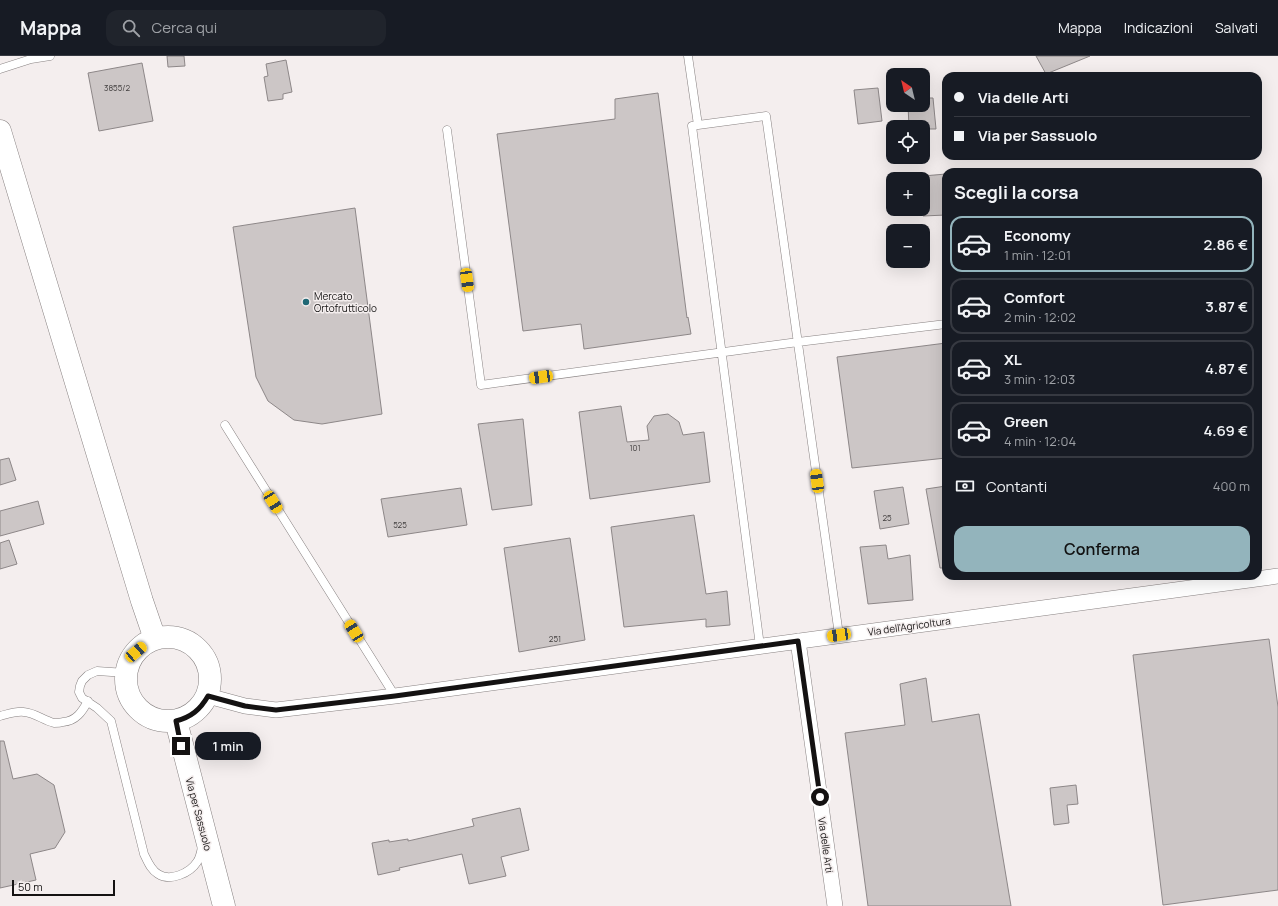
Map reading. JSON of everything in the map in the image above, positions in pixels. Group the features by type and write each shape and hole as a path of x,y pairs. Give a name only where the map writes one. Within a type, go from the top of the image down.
{"main road":[{"path":"0,131 155,639"},
{"path":"167,637 179,638 190,643 200,651 207,661 211,684 208,696 195,713 186,718 176,721 162,722 150,718 138,710 131,699 126,686 126,673 130,662 136,652 145,644 155,639 167,637"},
{"name":"Via per Sassuolo","path":"176,721 224,906"}],"street":[{"name":"Via dell'Agricoltura","path":"1262,578 1278,576"},
{"name":"Via dell'Agricoltura","path":"208,696 245,706 276,710 395,696 1248,580"},
{"name":"Via delle Arti","path":"798,641 835,906"}],"lane":[{"path":"0,69 31,59 50,56"},
{"path":"688,56 698,125"},
{"path":"760,646 692,126 698,125 766,116 839,635"},
{"path":"447,130 481,385 798,342 942,324"},
{"path":"225,424 395,696"},
{"path":"126,673 97,671 88,675 82,681 80,692 82,698 97,708 110,721 144,854 153,870 159,875 172,878 192,869 198,862 205,836"},
{"path":"0,716 14,712 24,712 32,713 55,723 68,722 77,717 83,711 88,702"}],"building":[{"path":"167,56 184,56 185,66 168,67"},
{"path":"1036,56 1090,56 1051,72 1045,72"},
{"path":"286,60 292,92 283,94 283,99 268,101 264,77 268,76 266,64"},
{"path":"142,63 153,121 99,131 88,73"},
{"path":"878,88 882,121 858,124 854,90"},
{"path":"658,93 687,318 688,317 691,334 584,349 581,324 523,331 497,134 615,119 615,99"},
{"path":"930,98 933,98 936,129 930,129 930,120 909,120 908,112 930,112"},
{"path":"942,174 942,215 930,216 930,175"},
{"name":"Mercato Ortofrutticolo","path":"355,208 382,414 322,424 294,420 268,401 256,377 233,227"},
{"path":"942,344 942,458 852,468 837,357"},
{"path":"621,406 627,442 649,440 647,426 654,416 668,414 679,422 683,435 704,432 710,482 590,499 579,412"},
{"path":"523,419 532,505 492,510 478,424"},
{"path":"9,458 16,480 0,485 0,460"},
{"path":"903,487 909,524 880,529 874,491"},
{"path":"942,487 942,568 940,568 926,489"},
{"path":"461,488 467,525 388,537 381,499"},
{"path":"38,501 44,524 0,536 0,511"},
{"path":"694,515 706,594 727,591 730,625 706,627 706,619 624,627 611,527"},
{"path":"570,538 585,640 519,652 504,548"},
{"path":"9,540 17,564 0,569 0,543"},
{"path":"886,545 888,559 910,555 913,600 868,604 860,547"},
{"path":"1269,639 1278,707 1278,890 1163,905 1133,655"},
{"path":"926,678 932,722 979,714 1011,906 868,906 845,733 905,725 900,684"},
{"path":"0,741 4,741 13,779 37,774 54,785 65,832 55,848 30,854 36,880 0,888"},
{"path":"1076,785 1078,804 1067,805 1069,823 1054,825 1050,788"},
{"path":"520,808 529,850 501,857 506,876 469,884 462,854 399,868 400,870 378,875 372,843 389,840 389,842 408,839 408,841 474,826 472,819"}],"place":[{"name":"Mercato Ortofrutticolo","path":"306,302"}],"route":[{"path":"181,746 176,721 195,713 208,696 245,706 276,710 395,696 798,641 820,797"}]}
